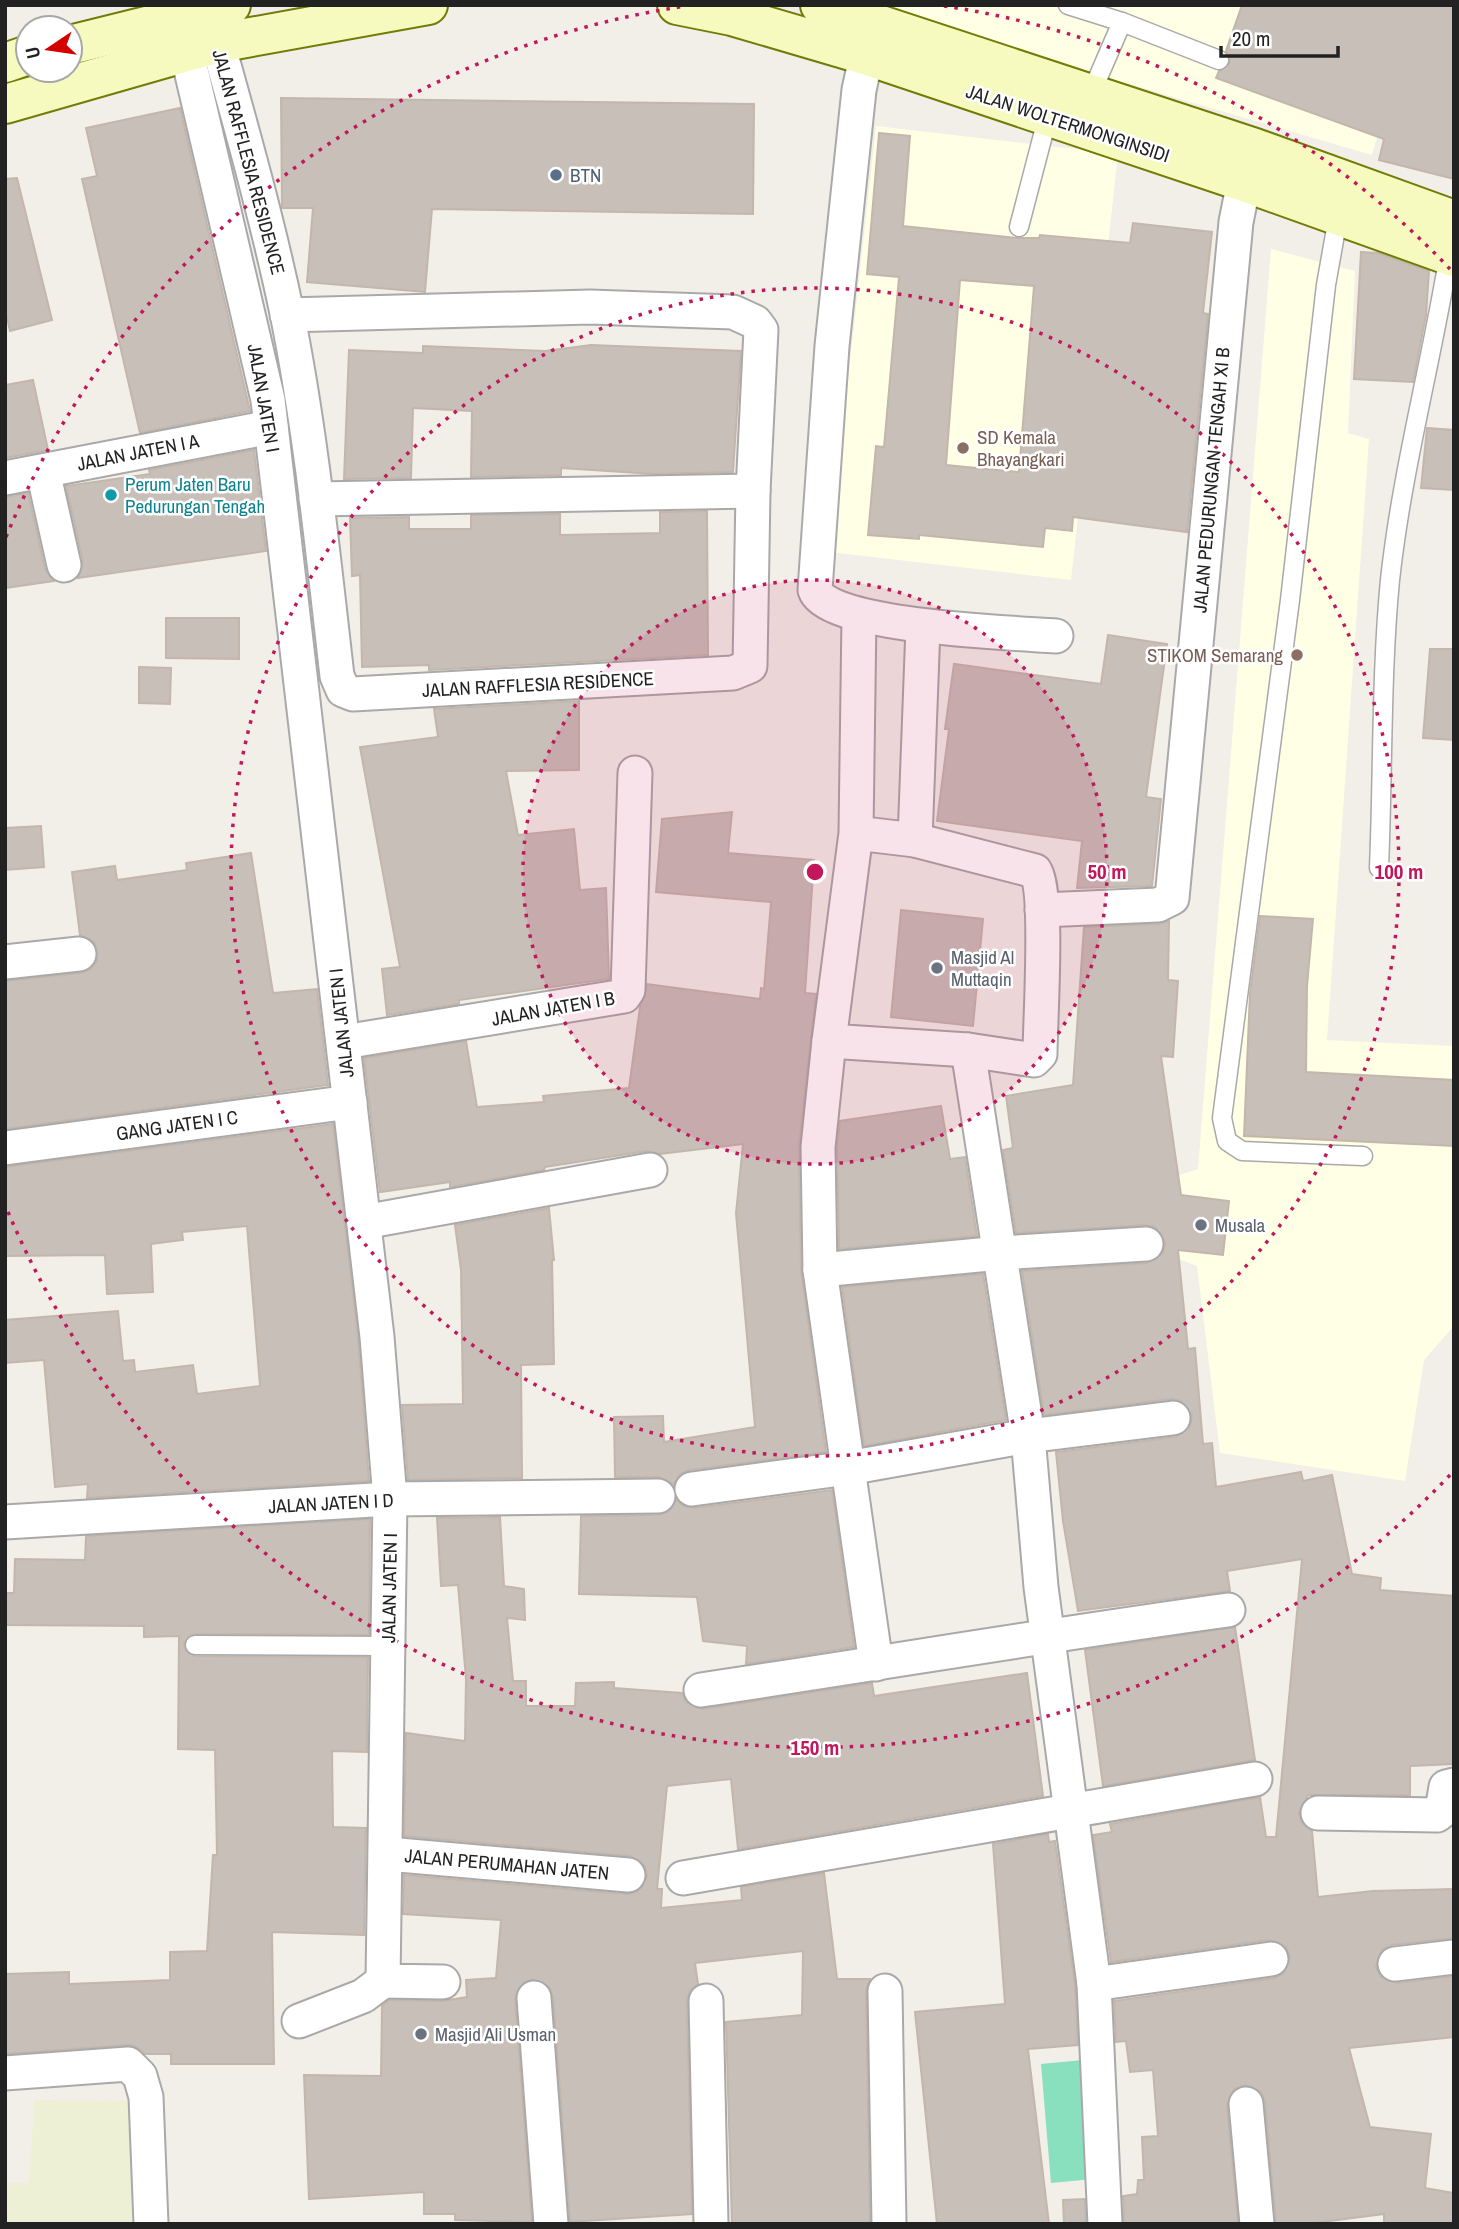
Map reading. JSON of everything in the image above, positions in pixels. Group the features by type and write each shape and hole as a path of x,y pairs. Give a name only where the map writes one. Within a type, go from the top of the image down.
{"main road":[{"path":"84,43 200,22 428,5"},
{"name":"JALAN WOLTERMONGINSIDI","path":"677,5 870,38 1068,107 1244,181 1342,199"},
{"name":"JALAN WOLTERMONGINSIDI","path":"820,5 870,38"},
{"path":"5,104 200,22"},
{"name":"JALAN WOLTERMONGINSIDI","path":"1068,107 1255,148 1342,199 1452,244"}],"street":[{"name":"JALAN RAFFLESIA RESIDENCE","path":"200,22 266,219 287,314 316,499 337,676 342,690 353,694 733,673 750,666 753,491 761,330 755,322 733,312 590,307 287,314"},
{"name":"JALAN JATEN I","path":"200,22 271,427 364,1222 390,1499 387,1854 383,1981"},
{"path":"870,38 832,346 815,590 822,600 859,615 923,626 1056,636"},
{"name":"JALAN PEDURUNGAN TENGAH XI B","path":"1042,910 1158,905 1172,898 1236,222 1244,181"},
{"name":"JALAN JATEN I A","path":"5,478 271,427"},
{"path":"43,471 64,565"},
{"path":"316,499 753,491"},
{"path":"859,615 856,833 818,1147 820,1270 876,1664"},
{"path":"915,840 923,626"},
{"name":"JALAN JATEN I B","path":"344,1042 624,996 628,990 635,773"},
{"path":"829,1041 968,1050 1028,1060 1040,1055 1042,910 1039,877 1035,872 915,840 856,833"},
{"path":"5,962 79,954"},
{"path":"968,1050 1028,1436 1047,1634 1094,1984 1105,2224"},
{"name":"GANG JATEN I C","path":"5,1147 349,1102"},
{"path":"364,1222 650,1170"},
{"path":"820,1270 1001,1253 1146,1244"},
{"path":"692,1489 848,1468 1028,1436 1173,1418"},
{"name":"JALAN JATEN I D","path":"5,1522 390,1499 658,1496"},
{"path":"701,1690 876,1664 1047,1634 1228,1610"},
{"path":"683,1878 1255,1779"},
{"path":"1318,1813 1437,1815 1442,1811 1446,1787 1454,1785"},
{"name":"JALAN PERUMAHAN JATEN","path":"387,1854 628,1875"},
{"path":"1395,1964 1454,1957"},
{"path":"1094,1984 1271,1959"},
{"path":"299,2021 363,1996 383,1981 443,1982"},
{"path":"885,1991 889,2224"},
{"path":"534,1997 551,2224"},
{"path":"706,2001 711,2224"},
{"path":"5,2073 128,2064 140,2076 146,2096 150,2224"},
{"path":"1246,2104 1257,2224"}],"lane":[{"path":"1068,5 1122,22 1219,60"},
{"path":"1019,227 1068,107 1122,22"},
{"path":"1342,199 1326,285 1290,600 1222,1118 1227,1141 1242,1151 1363,1156"},
{"path":"1379,868 1390,581 1411,436 1432,355 1452,244"},
{"path":"195,1645 388,1646"}],"shaded area":[{"path":"858,5 1409,5 1411,19 1372,155"},
{"name":"SD Kemala Bhayangkari","path":"876,126 1118,154 1071,580 829,552"},
{"name":"STIKOM Semarang","path":"1271,249 1355,271 1348,433 1369,439 1327,1040 1454,1046 1454,1326 1424,1360 1405,1481 1220,1453 1197,1266 1181,1260 1162,1261 1167,1179 1198,1169"},
{"path":"34,2100 138,2101 146,2224 5,2224 5,2183 29,2183"}],"green space":[{"path":"1083,2060 1093,2179 1051,2183 1041,2064"}],"building":[{"path":"1242,5 1454,5 1454,179 1379,160 1384,139 1216,78 1219,71 1230,63 1226,51"},
{"path":"281,98 754,104 753,214 432,209 425,292 307,282 313,208 282,208"},
{"path":"180,108 250,411 140,433 82,179 97,176 86,128"},
{"path":"879,133 910,136 903,226 1017,238 1039,238 1040,235 1130,243 1133,223 1212,232 1203,313 1208,314 1187,532 1073,517 1072,531 1045,528 1043,547 919,535 919,539 868,535 876,446 884,447 899,277 867,274","holes":["960,280 1034,286 1019,472 946,465"]},
{"path":"17,178 52,320 10,331 5,309 5,179"},
{"path":"1361,252 1378,253 1429,271 1426,315 1413,382 1354,379"},
{"path":"591,345 741,351 733,472 654,474 561,468 561,475 471,477 472,411 413,408 411,478 344,479 349,350 423,353 423,346 545,351"},
{"path":"33,380 48,450 5,458 5,385"},
{"path":"1427,428 1454,430 1454,490 1421,488"},
{"path":"254,450 266,551 78,578 83,561 66,486 150,474 149,470"},
{"path":"28,493 45,569 54,581 5,588 5,497"},
{"path":"707,511 708,655 429,670 429,665 362,667 360,575 352,576 350,518 409,517 409,529 471,529 471,515 560,514 560,535 660,533 660,512"},
{"path":"166,618 239,618 239,659 166,658"},
{"path":"1108,635 1167,644 1146,797 1161,799 1152,886 1077,888 1082,841 937,821 949,729 945,729 954,664 1101,684"},
{"path":"1430,649 1454,649 1454,740 1423,738"},
{"path":"139,667 171,668 170,704 139,703"},
{"path":"579,701 579,770 506,771 518,835 574,829 580,890 606,888 609,979 459,1000 459,1004 387,1015 382,969 400,967 360,747 438,737 434,709"},
{"path":"732,812 728,853 814,860 805,993 816,994 799,1145 801,1270 826,1452 689,1470 680,1474 674,1485 658,1477 615,1477 614,1417 663,1416 664,1442 755,1427 736,1213 743,1144 660,1154 647,1151 545,1167 544,1170 450,1187 450,1182 380,1192 364,1058 466,1041 477,1107 544,1102 543,1096 629,1088 640,1007 647,984 760,999 761,988 764,989 771,902 656,892 662,819"},
{"path":"41,826 44,867 5,870 5,828"},
{"path":"251,853 273,993 317,989 328,1085 5,1129 5,981 81,973 91,969 97,961 95,943 80,935 72,872 115,866 117,880 187,870 186,863"},
{"name":"Masjid Al Muttaqin","path":"901,910 983,919 973,1026 891,1017"},
{"path":"1260,916 1313,919 1307,986 1306,1072 1454,1080 1454,1146 1244,1136 1250,993"},
{"path":"1169,921 1168,980 1178,981 1173,1057 1161,1056 1181,1195 1229,1201 1223,1255 1178,1250 1188,1349 1195,1348 1203,1444 1212,1443 1216,1487 1301,1472 1303,1481 1332,1475 1352,1574 1381,1578 1380,1590 1454,1596 1454,1764 1410,1766 1410,1795 1308,1795 1299,1813 1302,1823 1312,1831 1318,1897 1373,1891 1454,1889 1454,1938 1392,1945 1383,1949 1376,1966 1380,1976 1397,1983 1454,1976 1454,2037 1349,2048 1370,2127 1431,2134 1425,2188 1454,2193 1454,2224 1384,2224 1384,2214 1306,2224 1276,2224 1265,2102 1261,2092 1245,2085 1234,2089 1227,2105 1238,2224 1124,2224 1123,2196 1137,2194 1138,2180 1144,2180 1142,2137 1158,2136 1153,2070 1130,2072 1126,2041 1116,2042 1114,2001 1274,1978 1283,1974 1290,1957 1286,1947 1268,1940 1111,1962 1093,1835 1112,1832 1110,1824 1260,1797 1266,1837 1276,1837 1302,1559 1227,1571 1230,1591 1078,1611 1063,1521 1056,1452 1176,1437 1190,1426 1192,1415 1181,1401 1171,1399 1044,1415 1022,1271 1147,1263 1163,1253 1165,1242 1155,1227 1145,1225 1016,1233 1003,1150 1013,1148 1006,1096 1073,1085 1084,927 1159,924"},
{"path":"941,1106 950,1159 965,1157 977,1236 839,1249 837,1148 840,1121"},
{"path":"333,1124 358,1336 369,1481 87,1498 88,1484 55,1487 44,1360 5,1363 5,1320 118,1311 123,1361 134,1360 135,1372 193,1365 197,1394 260,1386 247,1226 182,1232 183,1240 151,1244 153,1292 107,1294 105,1255 5,1256 5,1167"},
{"path":"549,1208 554,1260 554,1364 521,1365 522,1478 408,1480 402,1405 463,1404 461,1270 455,1225"},
{"path":"983,1274 1006,1420 864,1446 842,1287"},
{"path":"832,1490 854,1647 746,1664 747,1646 703,1641 697,1597 579,1594 581,1516 658,1515 668,1512 676,1500 684,1506 695,1508"},
{"path":"500,1517 504,1586 524,1589 525,1620 507,1618 513,1681 526,1681 526,1706 575,1706 576,1683 614,1682 614,1688 682,1693 686,1702 703,1709 872,1683 874,1696 1027,1673 1043,1796 738,1849 731,1779 667,1786 657,1889 662,1889 661,1908 742,1900 741,1887 824,1873 837,1979 870,1979 866,1991 870,2224 732,2224 726,2022 802,2015 803,1951 695,1963 698,1984 690,1991 687,2001 692,2214 570,2222 553,1997 549,1987 533,1979 523,1983 515,1999 532,2222 455,2220 455,2214 424,2214 424,2192 309,2199 304,2075 381,2076 382,2006 389,2000 443,2001 467,1997 466,1980 496,1978 501,1920 403,1914 404,1875 626,1894 637,1892 647,1877 645,1866 630,1856 404,1836 406,1733 465,1741 466,1679 458,1585 441,1586 437,1518"},
{"path":"370,1519 369,1635 195,1634 189,1636 184,1644 186,1651 195,1656 368,1657 367,1752 332,1751 333,1827 366,1828 364,1935 272,1932 274,2064 171,2064 171,2054 145,2054 135,2046 127,2045 5,2054 5,1974 69,1972 69,1984 170,1980 170,1952 207,1951 213,1855 217,1855 215,1750 178,1749 179,1636 144,1637 144,1626 5,1625 5,1593 14,1593 15,1559 85,1560 86,1536"},
{"path":"1235,1627 1255,1760 1103,1786 1085,1650"},
{"path":"1048,1834 1049,1842 1055,1841 1075,1986 1078,2045 1028,2049 1049,2224 937,2224 915,2012 1005,2004 993,1844"},
{"path":"1085,2199 1086,2224 1064,2224 1063,2200"}],"place":[{"name":"BTN","path":"556,175"},
{"name":"SD Kemala Bhayangkari","path":"963,448"},
{"name":"Perum Jaten Baru Pedurungan Tengah","path":"111,495"},
{"name":"STIKOM Semarang","path":"1297,655"},
{"name":"Masjid Al Muttaqin","path":"937,968"},
{"name":"Musala","path":"1201,1225"},
{"name":"Masjid Ali Usman","path":"421,2034"}]}
